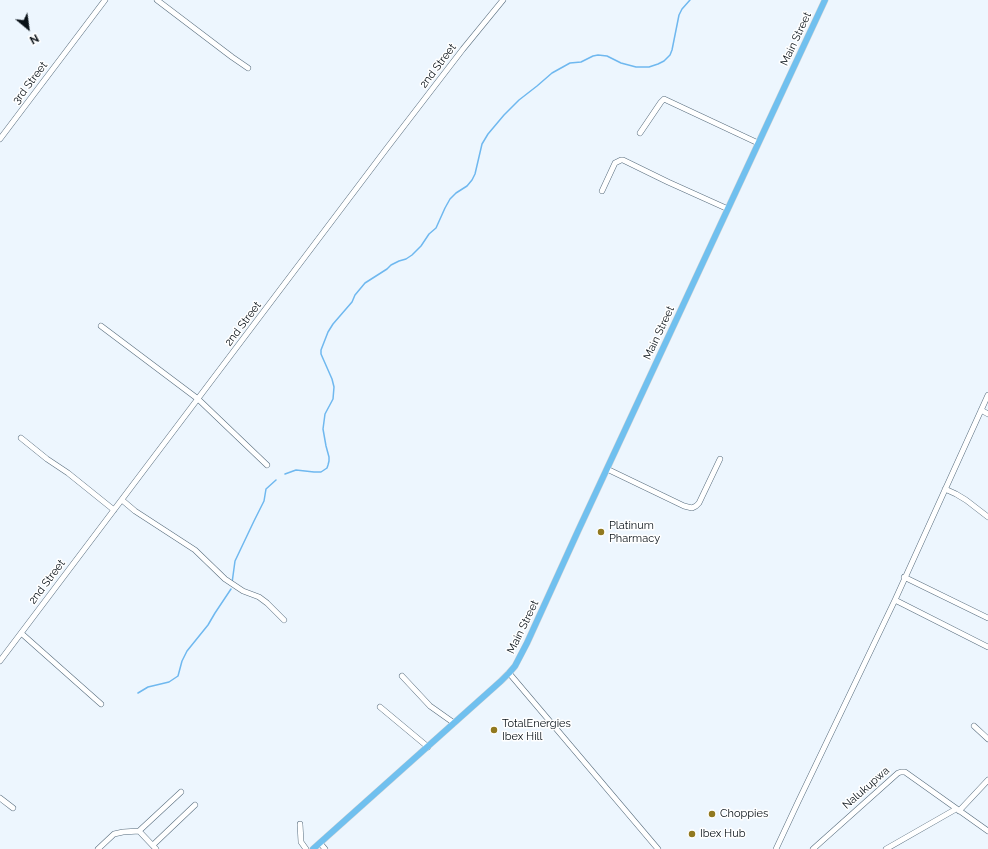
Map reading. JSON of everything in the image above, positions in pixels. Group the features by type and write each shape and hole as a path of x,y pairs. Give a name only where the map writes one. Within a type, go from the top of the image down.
{"main road":[{"name":"Main Street","path":"313,849 509,673 519,658 825,0"}],"street":[{"name":"3rd Street","path":"0,139 105,0"},
{"path":"157,0 248,68"},
{"name":"2nd Street","path":"0,661 387,148 463,49 503,0"},
{"path":"640,133 664,99 758,143"},
{"path":"602,191 613,166 621,160 728,209"},
{"path":"101,326 198,399 267,465"},
{"path":"776,849 895,600 988,395"},
{"path":"981,410 988,414"},
{"path":"21,438 114,510"},
{"path":"607,469 684,506 692,508 699,503 720,459"},
{"path":"945,489 961,497 988,517"},
{"path":"122,500 135,511 195,550 225,579 243,591 267,603 284,620"},
{"path":"904,578 988,618"},
{"path":"895,600 988,647"},
{"path":"21,633 101,704"},
{"path":"509,673 658,849"},
{"path":"402,676 430,706 454,723"},
{"path":"380,707 428,747"},
{"path":"974,726 988,739"},
{"name":"Nalukupwa","path":"813,849 898,773 901,772 905,772 957,810"},
{"path":"886,849 957,810 988,780"},
{"path":"98,849 114,834 139,831 181,792"},
{"path":"0,798 13,808"},
{"path":"139,831 154,847 195,805"},
{"path":"957,810 988,831"},
{"path":"300,824 301,842 306,849"},
{"path":"320,844 325,849"}],"waterway":[{"path":"285,474 296,470 321,472 327,468 328,465 329,457 323,429 325,414 333,399 334,387 321,354 321,350 328,332 365,283 391,265 412,255 421,246 429,234 436,228 450,199 467,186 472,180 475,174 482,144 488,134 504,115 519,100 552,73 570,63 581,62 598,55 607,56 621,63 636,67 649,67 664,61 670,55 672,50 679,15 690,0"},
{"path":"232,583 235,561 264,501 266,489 276,480"},
{"path":"138,693 148,687 169,682 178,676 182,661 187,651 208,625 231,589"}],"place":[{"name":"Platinum Pharmacy","path":"601,532"},
{"name":"TotalEnergies Ibex Hill","path":"494,730"},
{"name":"Choppies","path":"712,814"},
{"name":"Ibex Hub","path":"692,834"}]}
